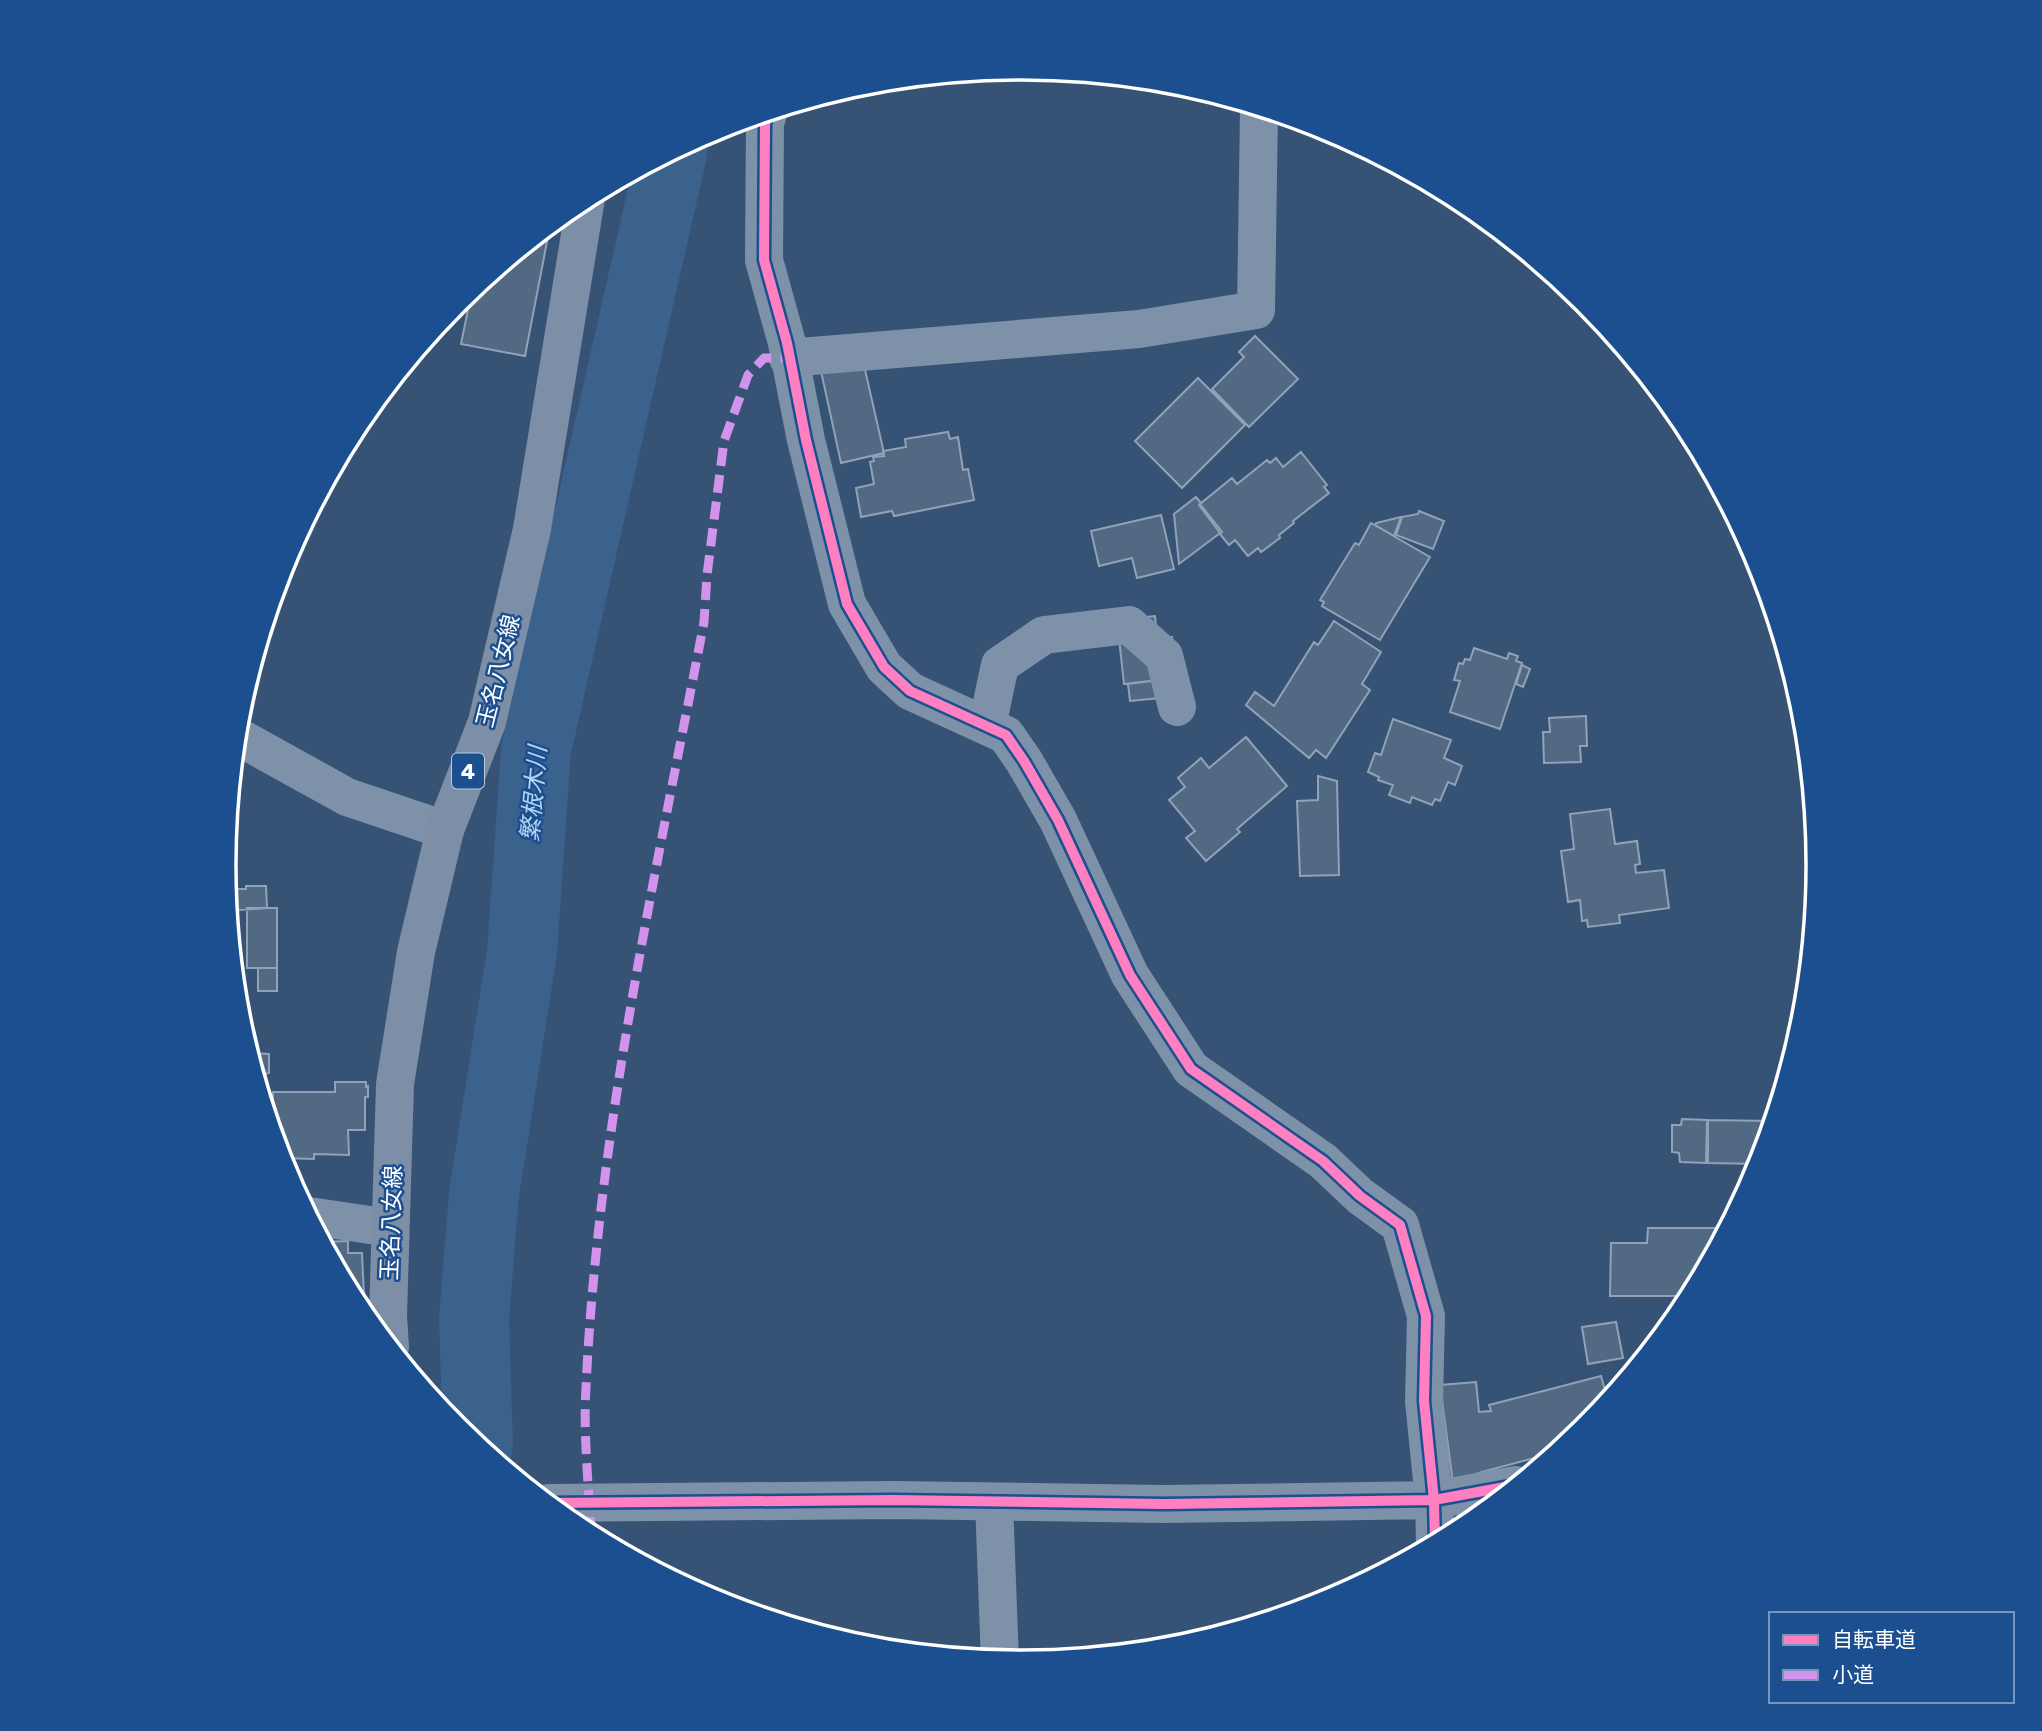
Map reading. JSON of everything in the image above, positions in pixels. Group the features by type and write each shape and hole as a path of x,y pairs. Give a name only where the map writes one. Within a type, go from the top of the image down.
{"main road":[{"name":"玉名八女線","path":"389,1331 395,1084 416,952 445,830 487,722 533,529 583,214"}],"street":[{"path":"789,358 1139,330 1256,310 1259,118"},
{"path":"765,123 764,260 787,343 847,604 884,667 910,691 1006,735 1058,820 1130,975 1191,1069 1323,1161 1360,1196 1400,1225 1426,1316 1424,1401 1435,1532"},
{"path":"987,726 1000,666 1044,635 1129,625 1164,656 1177,707"},
{"path":"246,741 347,796 445,830"},
{"path":"319,1218 390,1228"},
{"path":"564,1503 893,1500 1164,1504 1434,1500 1499,1488"},
{"path":"993,1502 999,1650"}],"building":[{"path":"547,240 525,356 461,344 468,308 503,275"},
{"path":"1255,336 1298,379 1249,427 1212,389 1244,357 1239,352"},
{"path":"863,361 884,453 841,463 821,371"},
{"path":"1198,378 1245,425 1182,488 1135,441"},
{"path":"948,432 950,439 958,437 963,470 968,469 974,500 894,516 892,511 861,517 856,488 874,484 870,462 874,461 873,457 884,456 883,451 906,447 905,439"},
{"path":"1301,452 1327,485 1324,487 1329,493 1293,521 1294,523 1279,535 1280,538 1261,552 1258,548 1248,556 1235,540 1229,545 1200,504 1232,478 1237,484 1267,460 1270,463 1276,458 1283,467"},
{"path":"1196,497 1220,533 1179,564 1174,514"},
{"path":"1419,511 1444,521 1433,549 1396,535 1402,517 1418,514"},
{"path":"1161,515 1174,569 1137,578 1132,558 1099,566 1091,531"},
{"path":"1401,517 1394,536 1375,525 1376,523"},
{"path":"1371,523 1430,557 1380,640 1322,606 1324,602 1320,600 1355,543 1359,545"},
{"path":"1155,616 1157,638 1172,637 1176,678 1124,684 1117,620"},
{"path":"1334,621 1381,652 1362,684 1370,690 1326,758 1316,750 1309,758 1246,705 1255,692 1274,706 1314,642 1318,645"},
{"path":"1474,648 1507,659 1509,653 1518,656 1516,661 1522,663 1500,729 1450,712 1460,681 1454,680 1459,663 1463,664 1465,659 1470,660"},
{"path":"1522,665 1530,669 1523,687 1516,684"},
{"path":"1159,680 1160,698 1130,701 1128,684"},
{"path":"1586,716 1587,746 1580,746 1581,762 1544,763 1543,732 1550,732 1549,718"},
{"path":"1393,719 1451,740 1444,758 1462,766 1455,785 1448,782 1440,801 1435,799 1432,805 1412,797 1410,803 1389,795 1393,785 1378,780 1379,777 1368,772 1375,753 1381,755"},
{"path":"1246,737 1287,786 1237,829 1240,832 1206,861 1186,838 1195,831 1169,800 1185,787 1178,778 1201,758 1209,768"},
{"path":"1318,776 1337,781 1339,875 1300,876 1297,801 1318,800"},
{"path":"1610,809 1615,844 1637,841 1640,864 1635,865 1636,873 1664,870 1669,908 1619,915 1620,923 1588,927 1587,920 1582,921 1580,900 1568,902 1561,851 1574,849 1570,814"},
{"path":"246,886 266,886 267,908 238,910 237,889 246,889"},
{"path":"247,908 277,908 277,968 247,968"},
{"path":"258,968 277,968 277,991 258,991"},
{"path":"259,1054 269,1054 269,1073 265,1074"},
{"path":"335,1082 366,1082 368,1097 365,1097 365,1130 348,1130 349,1155 314,1154 314,1159 293,1158 273,1102 273,1092 335,1092"},
{"path":"1682,1119 1707,1120 1706,1163 1680,1162 1679,1153 1672,1152 1672,1125 1681,1125"},
{"path":"1708,1120 1763,1121 1747,1164 1708,1163"},
{"path":"1648,1228 1717,1228 1678,1296 1610,1296 1611,1243 1647,1243"},
{"path":"348,1241 348,1253 362,1253 364,1296 341,1258 332,1242"},
{"path":"1616,1322 1623,1358 1588,1364 1582,1327"},
{"path":"1601,1376 1605,1390 1538,1457 1453,1483 1440,1385 1476,1382 1479,1412 1491,1411 1489,1405"}],"waterway":[{"name":"繁根木川","path":"478,1432 474,1318 484,1194 522,952 536,750 670,163"}],"marked path":[{"path":"590,1521 585,1405 603,1194 632,1002 704,622 707,575 724,441 748,375 764,358 788,358"}],"cycle path":[{"path":"765,123 764,260 787,343 806,440 847,604 884,667 910,691 1006,735 1058,820 1130,975 1191,1069 1323,1161 1360,1196 1400,1225 1426,1316 1424,1401 1435,1532"},
{"path":"564,1503 893,1500 1164,1504 1434,1500 1499,1488"}]}
